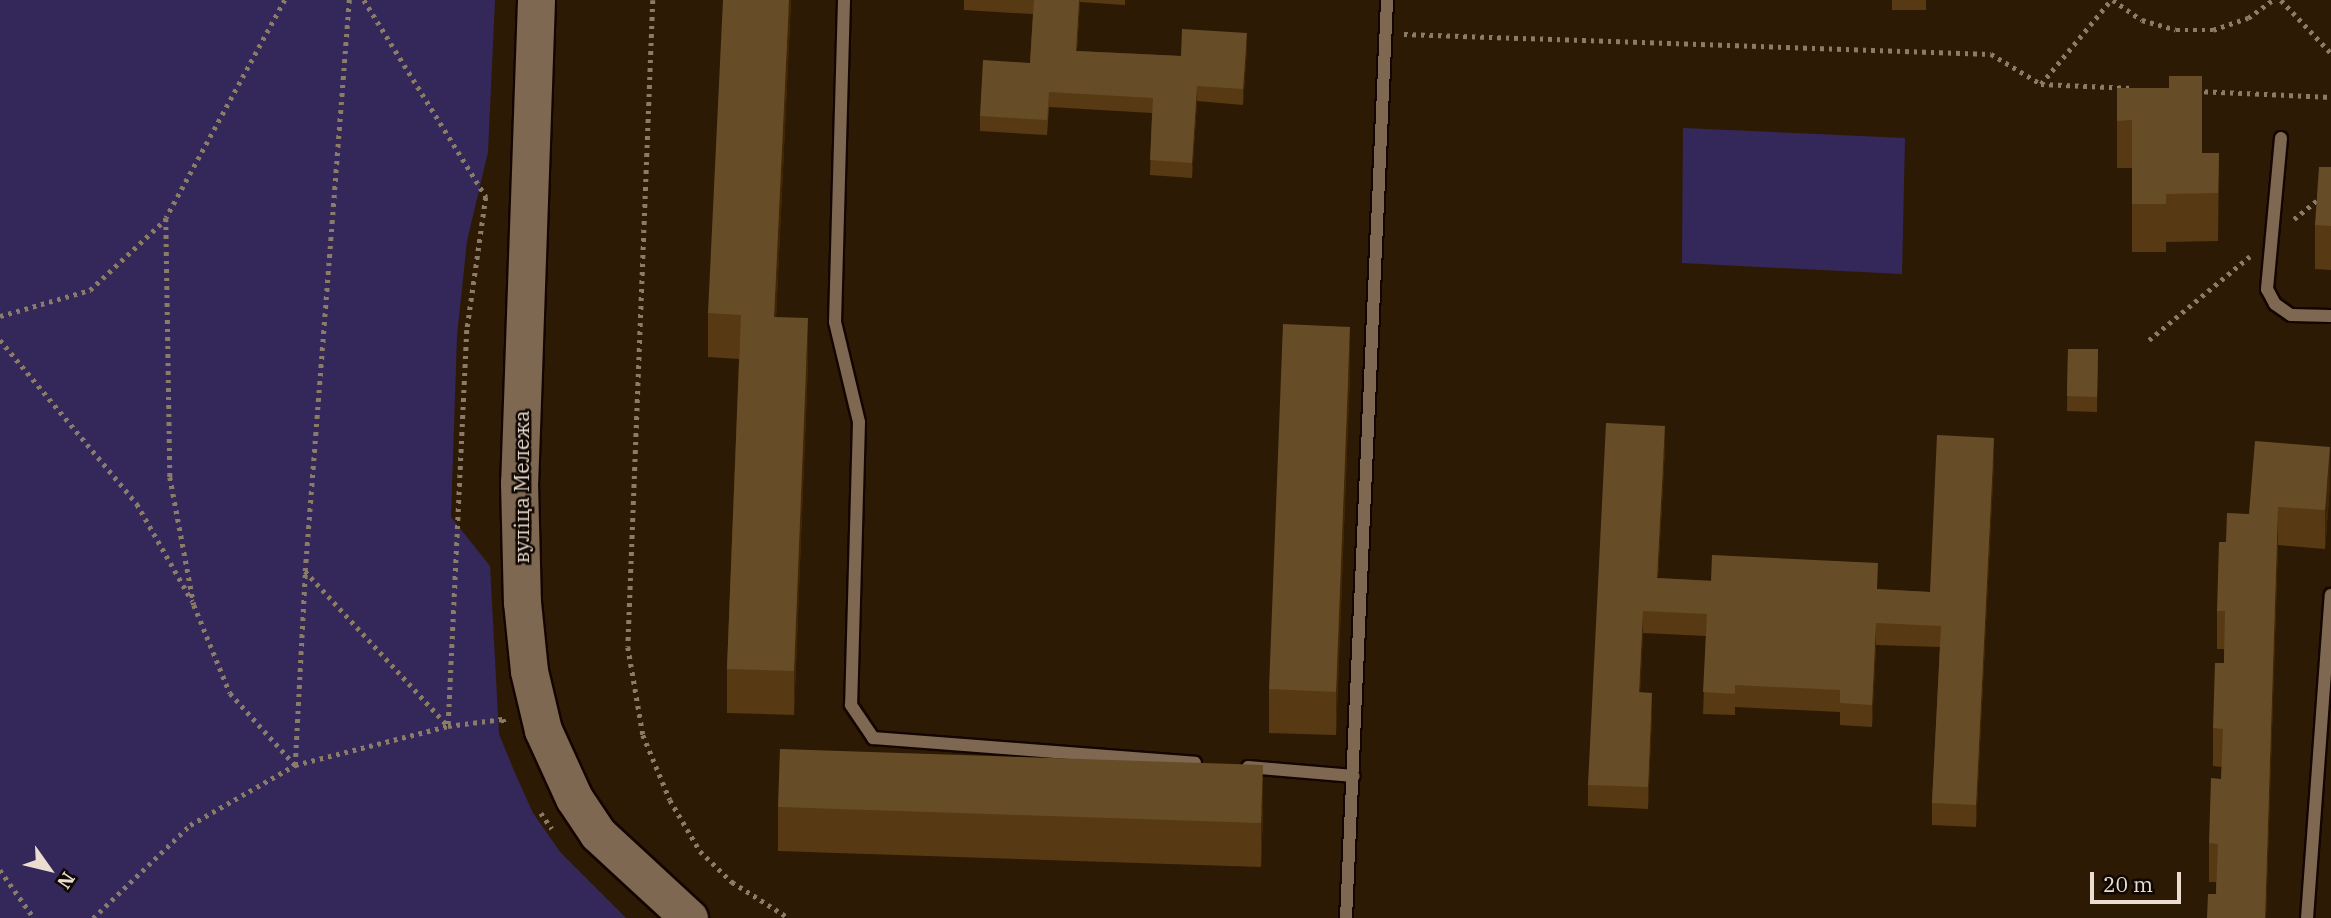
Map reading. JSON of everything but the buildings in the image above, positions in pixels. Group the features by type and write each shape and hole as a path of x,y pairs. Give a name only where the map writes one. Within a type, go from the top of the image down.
{"main road":[{"name":"вуліца Мележа","path":"536,0 519,482 522,602 529,671 543,730 574,798 614,850 689,918"}],"lane":[{"path":"844,0 835,322 859,422 851,705 873,738 1216,765"},
{"path":"1346,918 1387,0"},
{"path":"2281,138 2267,289 2275,304 2291,315 2331,316"},
{"path":"2307,918 2331,595"},
{"path":"1230,766 1354,776"}],"path":[{"path":"0,316 90,290 166,218 285,0"},
{"path":"295,765 305,571 349,0"},
{"path":"364,0 486,197 467,330 448,726"},
{"path":"653,0 628,647 643,735 670,800 700,851 732,881 789,918"},
{"path":"2041,84 2112,0 2142,20 2176,30 2213,30 2248,18 2273,0"},
{"path":"2281,0 2331,53"},
{"path":"1385,33 1991,54 2041,84 2138,89"},
{"path":"2193,91 2331,97"},
{"path":"2149,340 2331,188"},
{"path":"166,218 170,477 194,605"},
{"path":"0,340 137,504 194,605 230,693 295,765"},
{"path":"305,571 448,726"},
{"path":"93,918 190,825 295,765 448,726 503,719 508,732"},
{"path":"539,808 554,831"},
{"path":"0,870 34,918"}],"shaded area":[{"path":"0,0 495,0 488,152 467,241 457,336 451,517 490,566 499,734 515,773 533,813 561,853 626,918 0,918"},
{"path":"1683,128 1905,138 1902,274 1682,263"}]}
